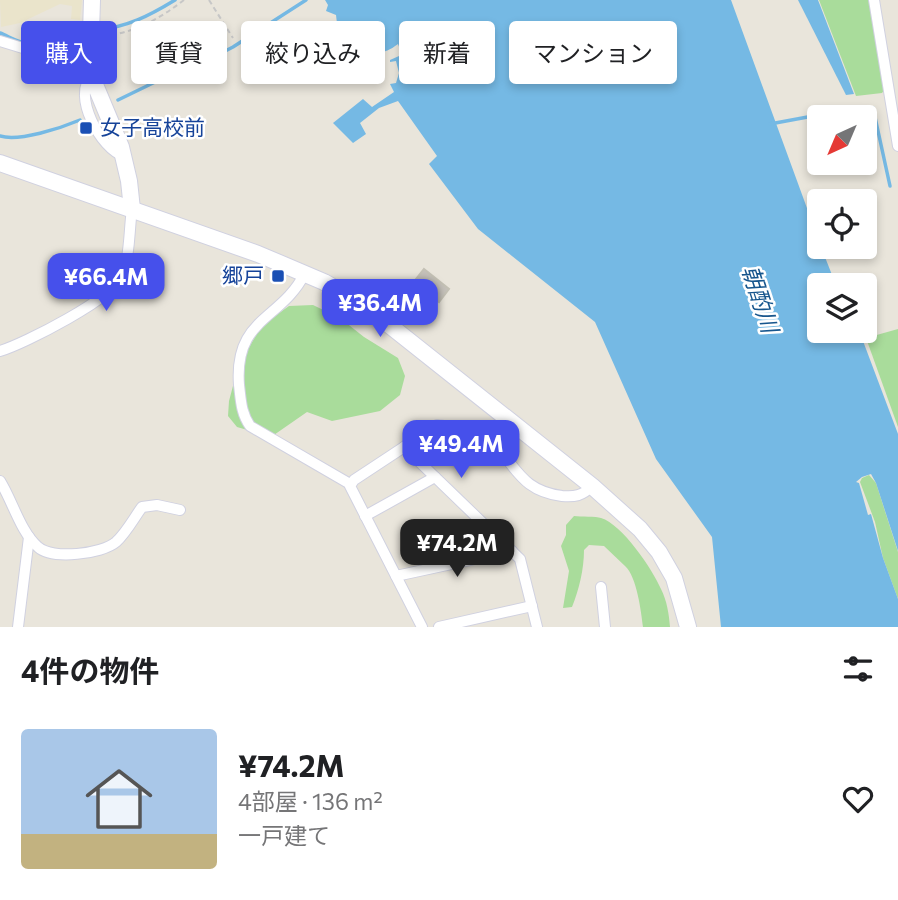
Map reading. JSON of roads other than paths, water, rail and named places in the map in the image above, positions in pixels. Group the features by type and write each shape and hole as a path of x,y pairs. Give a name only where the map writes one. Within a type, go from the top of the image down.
{"main road":[{"path":"90,21 92,0"},
{"path":"96,84 124,156 131,209"},
{"path":"0,163 305,273 345,293 381,317 592,486 640,529 659,551 680,593 688,627"}],"street":[{"path":"874,0 898,146"},
{"path":"0,41 21,47"},
{"path":"0,351 65,321 113,289 123,276 131,209"},
{"path":"305,273 296,290 247,335 238,370 242,414 250,426 350,484 422,627"},
{"path":"350,484 437,425 471,431 485,437 531,487 541,492 574,497 592,486"},
{"path":"404,447 520,559 537,627"},
{"path":"365,516 435,477"},
{"path":"0,481 29,537 39,549 71,556 116,542 142,507 157,505 180,510"},
{"path":"18,627 29,537"},
{"path":"396,576 512,551"},
{"path":"601,587 605,627"},
{"path":"439,627 532,606"}],"water":[{"name":"朝酌川","path":"325,0 731,0 807,208 807,259 826,259 831,273 807,273 807,343 864,343 898,434 898,551 871,474 856,482 859,483 868,515 871,514 898,599 898,627 721,627 712,537 656,459 595,322 478,229 429,164 437,156 398,101 379,108 360,123 366,134 353,143 333,123 363,99 372,107 394,92 390,84 396,83 399,73 399,84 495,84 495,21 399,21 399,47 398,44 385,51 385,21 337,21 336,15 326,11 328,5"},
{"path":"798,0 818,0 854,94 846,95"},
{"path":"399,56 399,73 396,61 390,60"}],"waterway":[{"path":"117,26 138,20 175,0"},
{"path":"118,100 233,47 306,0"},
{"path":"0,33 21,42"},
{"path":"770,124 856,108 873,108 890,186"},
{"path":"0,136 29,136 80,120"}],"place":[{"name":"女子高校前","path":"86,128"},
{"name":"郷戸","path":"278,276"}]}
